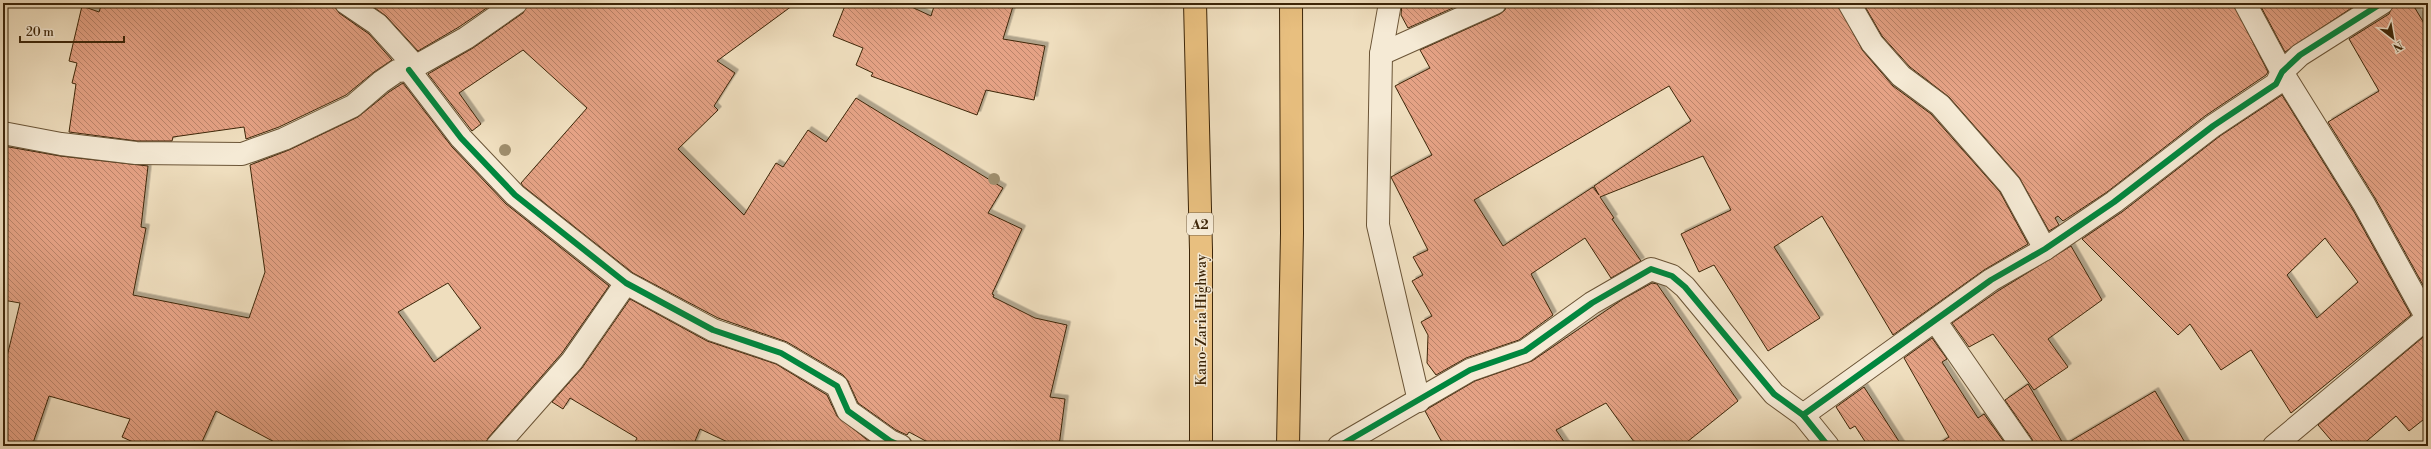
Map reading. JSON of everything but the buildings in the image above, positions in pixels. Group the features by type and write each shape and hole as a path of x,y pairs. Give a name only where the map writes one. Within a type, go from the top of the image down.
{"highway":[{"name":"Kano-Zaria Highway","path":"1195,3 1201,250 1201,446"},
{"path":"1288,446 1292,233 1291,3"}],"street":[{"path":"346,3 377,24 412,68 461,138 515,195 626,283 713,330 781,353 838,386 848,412 890,441 901,446"},
{"path":"3,133 61,144 136,153 242,154 284,139 353,106 381,82 397,71 412,68 466,38 516,3"},
{"path":"1390,3 1381,54 1378,225 1419,401"},
{"path":"1381,54 1496,3"},
{"path":"1849,3 1872,43 1891,65 1901,76 1940,105 2010,184 2045,249"},
{"path":"2245,3 2282,72 2364,204 2427,319 2274,446"},
{"path":"1803,415 1936,322 1991,280 2045,249 2114,202 2213,126 2276,84 2282,72 2300,55 2382,3"},
{"path":"1339,446 1419,401 1470,370 1524,351 1592,303 1651,269 1672,276 1685,287 1774,394 1803,415 1828,446"},
{"path":"497,446 572,361 626,283"},
{"path":"1936,322 2022,446"}],"cycle path":[{"path":"1803,415 1991,280 2045,249 2114,202 2213,126 2276,84 2282,72 2300,55 2382,3"},
{"path":"409,70 461,138 515,195 626,283 713,330 781,353 837,386 848,411 890,441 901,446"},
{"path":"1339,446 1470,370 1525,351 1592,303 1651,269 1672,276 1685,287 1774,394 1803,415 1828,446"}]}
